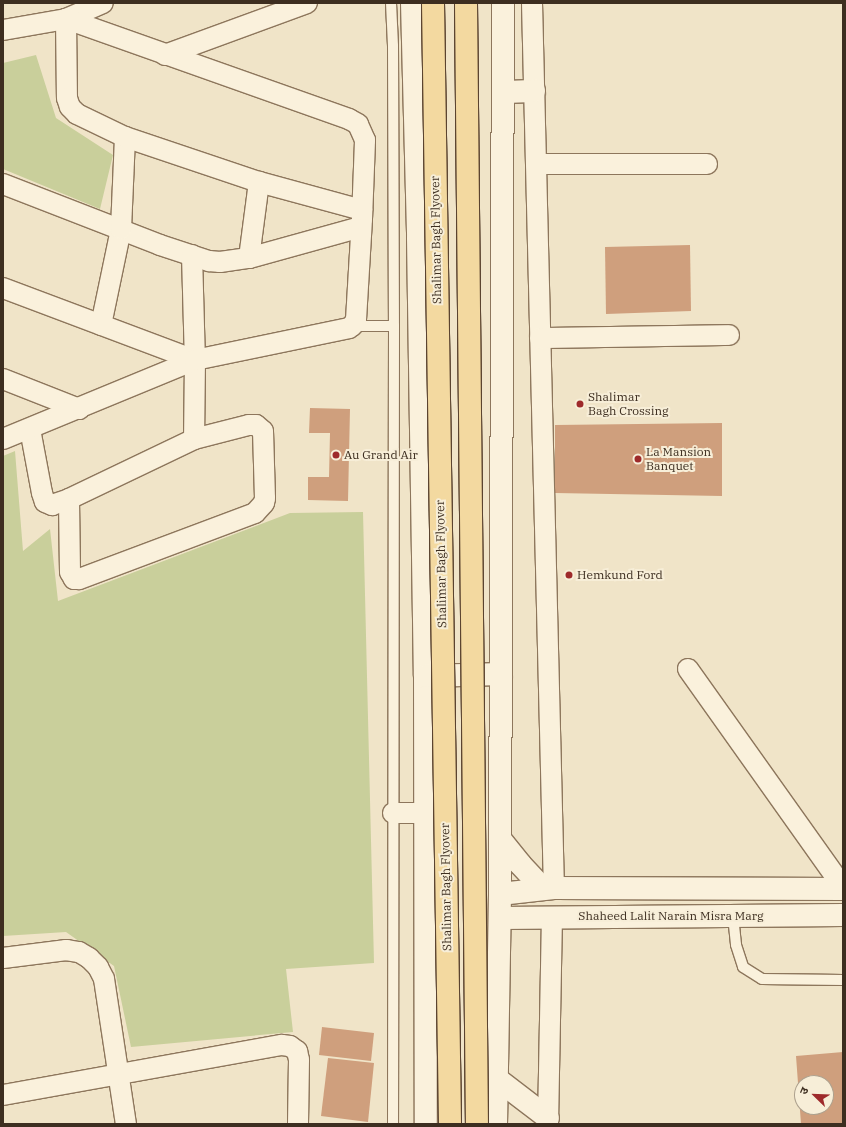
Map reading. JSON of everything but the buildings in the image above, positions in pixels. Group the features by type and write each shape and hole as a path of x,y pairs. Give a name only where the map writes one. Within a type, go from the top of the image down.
{"main road":[{"name":"Shalimar Bagh Flyover","path":"433,3 450,1124"},
{"path":"466,3 476,1124"}],"street":[{"path":"3,30 66,19 103,3"},
{"path":"165,55 307,3"},
{"path":"412,3 418,238 425,676 426,1124"},
{"path":"496,1124 507,893 500,839 504,92 503,3"},
{"path":"532,3 540,338 548,888"},
{"path":"3,439 195,360 352,326 356,320 365,140 358,124 350,119 66,19"},
{"path":"66,19 67,98 70,107 77,114 125,137 362,218"},
{"path":"504,92 534,91"},
{"path":"101,325 121,229 125,137"},
{"path":"536,164 707,164"},
{"path":"249,258 258,182"},
{"path":"3,184 192,256 220,262 249,258 362,218"},
{"path":"192,256 195,360 194,439"},
{"path":"3,288 195,360"},
{"path":"540,338 729,334"},
{"path":"3,379 79,409"},
{"path":"30,429 42,493 45,502 52,505 68,499 194,439 256,424 263,431 265,498 260,509 255,513 79,579 74,579 70,572 68,499"},
{"path":"688,670 843,888"},
{"path":"425,676 501,674"},
{"path":"393,813 426,813"},
{"path":"500,839 520,864 548,888"},
{"path":"507,893 548,888 843,888"},
{"name":"Shaheed Lalit Narain Misra Marg","path":"506,918 843,915"},
{"path":"548,1121 552,917"},
{"path":"3,958 66,950 79,952 89,958 98,967 104,979 126,1124"},
{"path":"3,1095 282,1045 290,1046 297,1051 299,1060 298,1124"},
{"path":"497,1079 548,1121"}],"lane":[{"path":"391,3 393,46 394,326 393,1124"},
{"path":"352,326 394,326"},
{"path":"733,916 736,945 743,967 762,979 843,980"}],"green space":[{"path":"36,55 56,118 113,155 100,209 3,169 3,63"},
{"path":"15,451 23,551 50,529 58,601 290,513 363,512 374,963 286,969 293,1032 131,1047 114,966 66,932 3,936 3,456"}],"place":[{"name":"Shalimar Bagh Crossing","path":"580,404"},
{"name":"Au Grand Air","path":"336,455"},
{"name":"La Mansion Banquet","path":"638,459"},
{"name":"Hemkund Ford","path":"569,575"}]}
